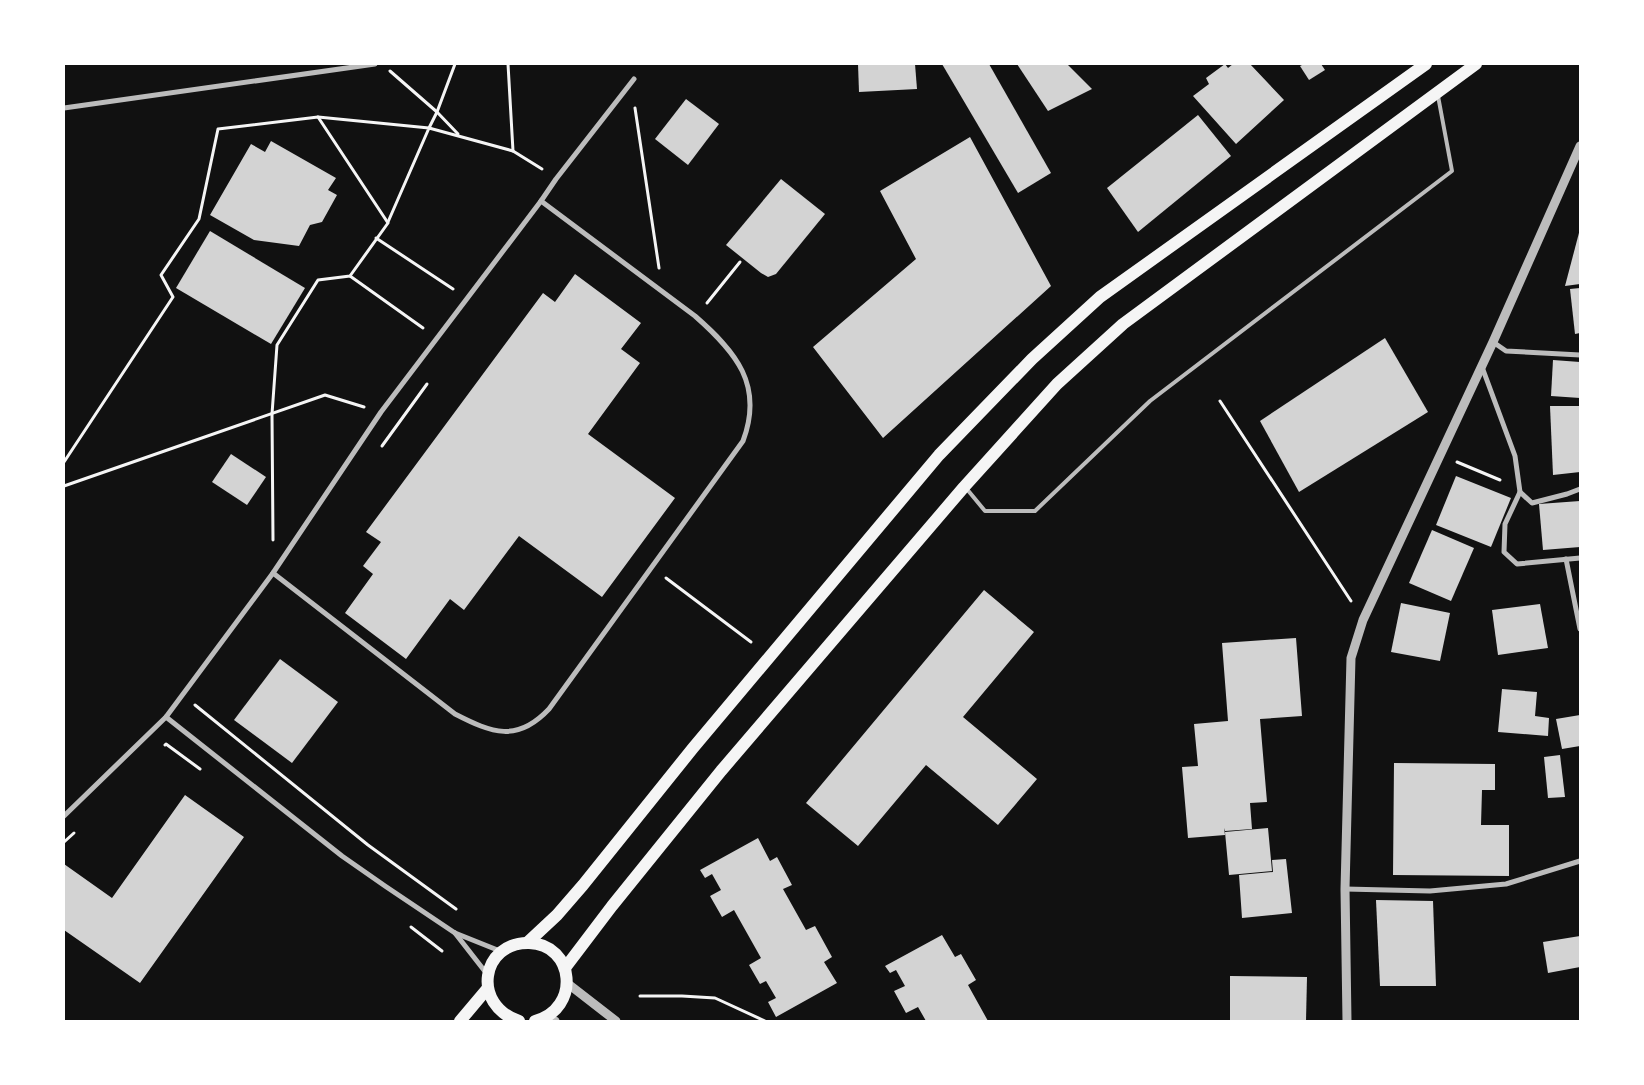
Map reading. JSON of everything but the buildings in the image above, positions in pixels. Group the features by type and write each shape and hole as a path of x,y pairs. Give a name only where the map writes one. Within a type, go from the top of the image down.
{"main road":[{"path":"527,943 557,915 583,885 693,748 939,455 1032,359 1100,297 1426,64"},
{"path":"565,968 720,770 964,486 1057,384 1123,324 1476,64"},
{"path":"519,1021 501,1013 494,1004 487,989 488,975 493,962 502,952 513,945 527,943 538,944 550,949 565,968 566,994 558,1009 538,1020"},
{"path":"460,1021 487,989"}],"street":[{"path":"64,108 331,67 375,64"},
{"path":"64,816 166,718 273,573 381,412 556,179 634,79"},
{"path":"1346,1021 1345,889 1351,658 1363,620 1493,342 1580,146"},
{"path":"273,573 455,714 491,730 507,733 525,728 538,720 549,709 743,441 749,424 750,392 746,378 718,338 695,316 541,201"},
{"path":"1493,342 1506,351 1580,355"},
{"path":"1482,366 1515,456 1520,490 1505,524 1504,552 1517,564 1580,558"},
{"path":"1520,490 1532,502 1580,489"},
{"path":"1566,560 1580,629"},
{"path":"166,718 342,856 455,932 502,952"},
{"path":"1345,889 1430,891 1506,884 1580,861"},
{"path":"455,932 488,975"},
{"path":"567,984 616,1021"},
{"path":"538,1020 555,1021"}],"lane":[{"path":"964,486 985,511 1034,512 1150,401 1452,171 1437,92"}],"path":[{"path":"350,276 388,223 437,112 455,64"},
{"path":"508,64 513,151"},
{"path":"389,70 459,134"},
{"path":"634,79 633,100 663,293"},
{"path":"64,462 173,297 161,275 198,219 218,129 318,117 429,128 459,134 513,151 556,179"},
{"path":"318,117 388,223"},
{"path":"376,238 468,298"},
{"path":"695,316 740,262"},
{"path":"273,573 272,414 277,345 318,280 350,276 438,338"},
{"path":"377,453 430,380"},
{"path":"64,486 325,395 381,412"},
{"path":"1220,401 1363,620"},
{"path":"1441,455 1520,490"},
{"path":"651,566 751,642"},
{"path":"200,697 194,704 368,845 456,910"},
{"path":"159,750 166,744 205,773"},
{"path":"64,842 77,829"},
{"path":"410,927 442,951"},
{"path":"640,996 714,998 765,1021"}]}
